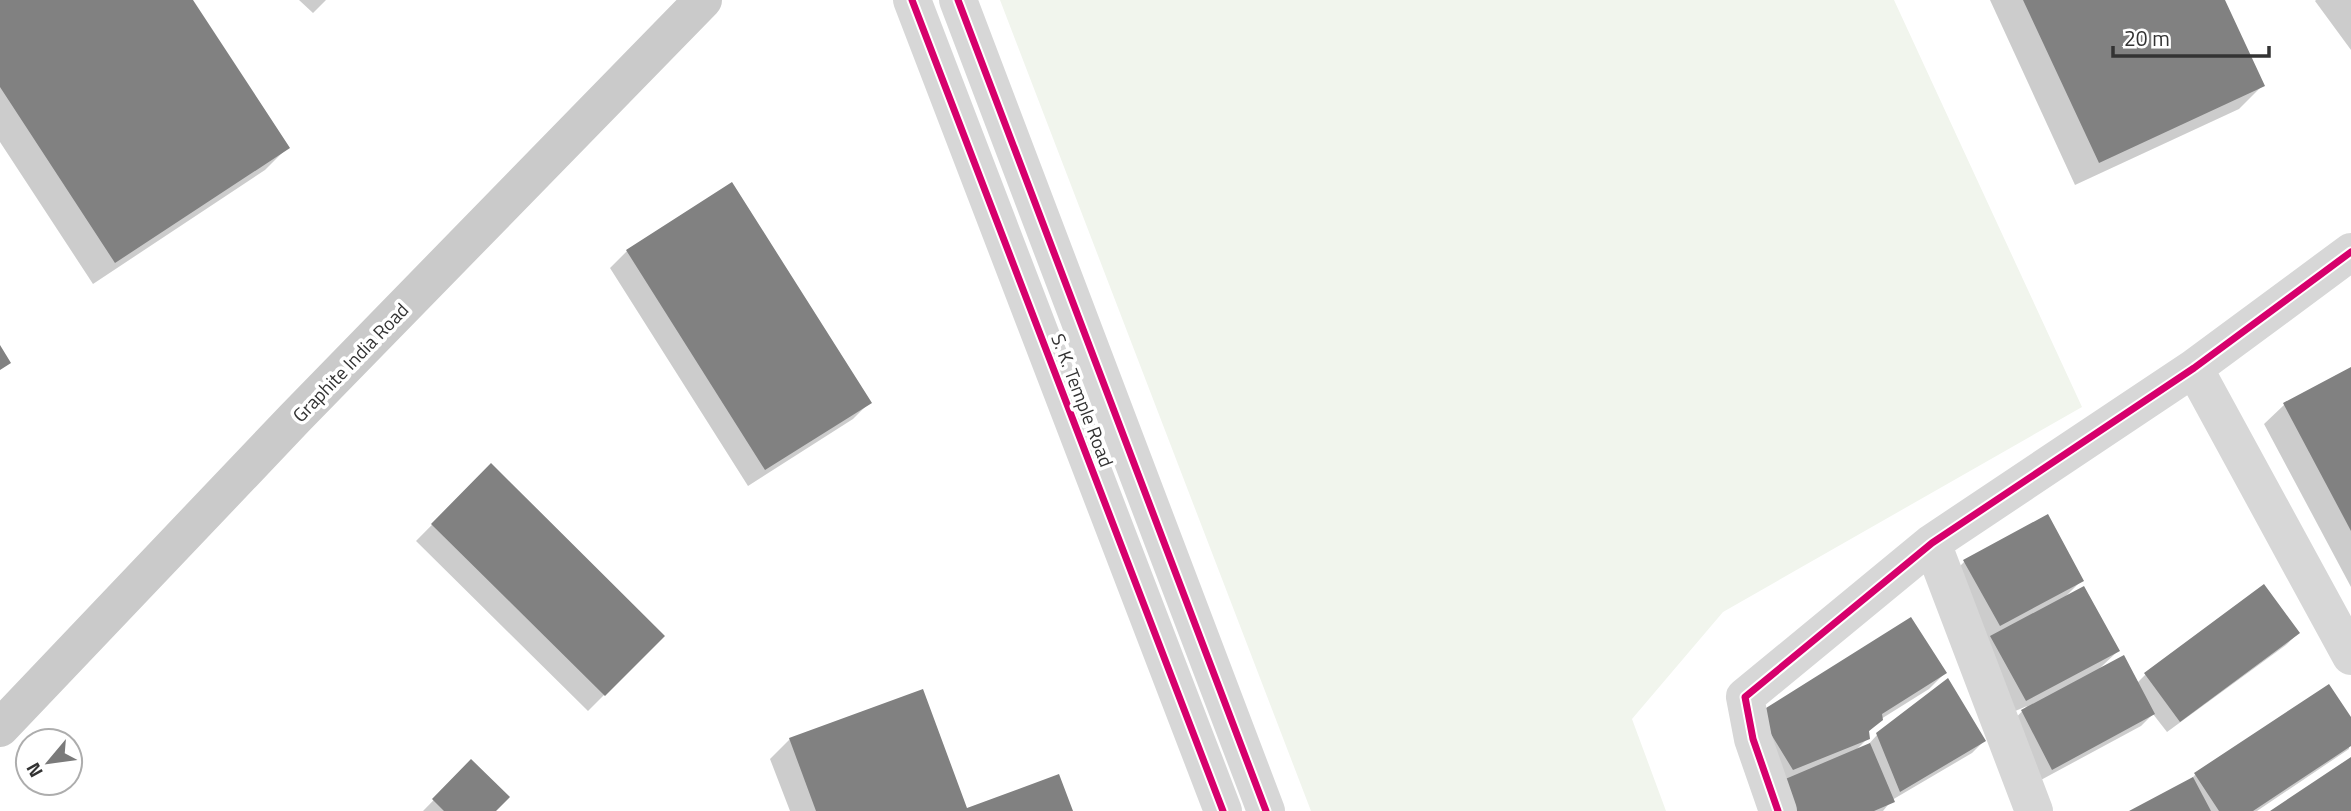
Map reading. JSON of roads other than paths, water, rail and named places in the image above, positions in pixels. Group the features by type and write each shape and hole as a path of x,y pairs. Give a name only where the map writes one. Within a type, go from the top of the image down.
{"main road":[{"name":"Graphite India Road","path":"0,728 305,408 704,0"}],"street":[{"name":"S. K. Temple Road","path":"912,0 1223,811"},
{"name":"S. K. Temple Road","path":"958,0 1266,811"},
{"path":"1778,811 1753,739 1745,697 1932,543 2194,368 2351,252"},
{"path":"2194,368 2351,656"},
{"path":"1932,543 2034,811"}]}
